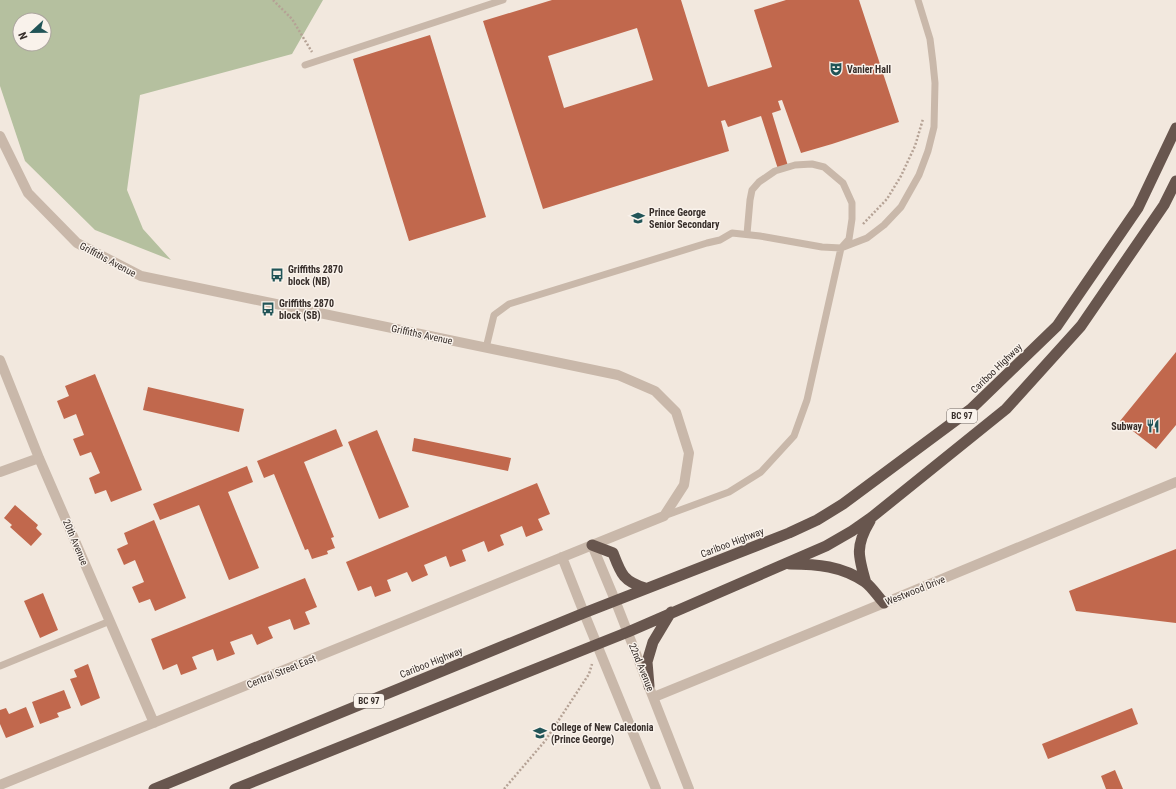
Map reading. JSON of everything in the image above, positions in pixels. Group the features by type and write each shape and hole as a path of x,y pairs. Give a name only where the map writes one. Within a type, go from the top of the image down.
{"highway":[{"name":"Cariboo Highway","path":"154,789 584,612 789,533 817,520 843,504 971,409 1057,326 1138,208 1176,128"},
{"name":"BC 97","path":"235,789 628,632 671,612 826,546 852,531 872,517 1006,409 1082,326 1164,205 1176,180"},
{"path":"866,583 860,563 859,548 863,533 872,517"},
{"path":"592,545 613,553 620,570 626,579 634,585 646,588"},
{"path":"784,564 813,564 834,568 849,573 866,583 884,603"},
{"path":"649,686 647,662 653,642 671,612"}],"street":[{"name":"Griffiths Avenue","path":"0,136 28,193 77,243 141,276 618,375 655,391 676,412 690,453 684,485 664,516"},
{"name":"20th Avenue","path":"0,360 39,458 154,723"},
{"path":"0,472 39,458"},
{"name":"Westwood Drive","path":"654,697 1176,482"},
{"path":"656,789 562,557 664,516"},
{"name":"22nd Avenue","path":"592,545 690,789"},
{"name":"Central Street East","path":"0,785 562,557"}],"lane":[{"path":"305,65 503,0"},
{"path":"486,348 494,315 509,304 720,240 732,233 822,247 841,248 867,238 884,226 896,212 919,175 928,152 934,127 935,84 930,39 918,0"},
{"path":"664,516 729,492 761,472 794,436 807,400 841,248 848,239 852,219 852,203 843,183 824,167 812,164 795,165 775,171 759,182 752,190 746,234"},
{"path":"0,666 110,620"}],"path":[{"path":"273,0 292,19 318,60"},
{"path":"848,239 887,199 901,176 914,146 924,116"},
{"path":"504,789 545,741 589,674 597,644"}],"green space":[{"path":"0,0 323,0 292,54 140,95 127,190 143,229 171,260 95,230 25,161 0,86"}],"building":[{"name":"Prince George Senior Secondary","path":"552,0 681,0 708,87 772,67 754,10 786,0 859,0 899,122 801,153 782,100 778,101 781,110 772,113 788,166 778,169 761,116 728,127 725,120 721,121 729,151 543,209 483,21","holes":["637,28 653,80 564,108 548,56"]},
{"path":"430,35 486,217 409,241 353,59"},
{"path":"1176,352 1176,425 1156,449 1120,421"},
{"path":"95,374 142,490 111,502 106,490 95,494 89,478 100,473 91,452 80,456 73,439 84,435 76,414 64,419 57,401 69,396 65,386"},
{"path":"148,387 244,409 239,432 143,410"},
{"path":"336,429 343,446 304,462 334,537 331,538 335,548 327,551 328,554 312,559 308,549 305,550 274,474 264,478 257,461"},
{"path":"377,430 409,507 379,519 348,442"},
{"path":"414,438 511,458 508,471 412,451"},
{"path":"247,466 253,482 228,492 259,568 229,580 199,505 160,520 153,504"},
{"path":"537,483 550,514 538,519 543,530 526,537 522,526 500,535 504,545 488,552 484,541 462,550 466,561 450,567 446,556 424,565 428,575 412,582 407,572 387,580 391,591 375,597 371,586 358,591 346,562"},
{"path":"15,505 38,525 36,528 42,534 31,546 10,527 12,525 4,518"},
{"path":"154,520 186,598 155,611 150,599 139,603 132,587 144,582 135,560 124,565 117,549 128,544 124,533"},
{"path":"1176,549 1176,623 1076,611 1069,591"},
{"path":"305,578 317,607 305,612 310,624 294,630 290,619 268,627 273,638 257,645 252,634 230,642 235,654 217,661 213,649 192,657 197,669 181,675 177,664 163,670 151,639"},
{"path":"43,593 58,630 40,638 24,601"},
{"path":"88,664 100,698 81,706 70,679 77,677 74,670"},
{"path":"64,690 71,708 57,713 59,717 40,724 32,702"},
{"path":"26,707 34,727 6,738 0,724 0,710 6,708 9,714"},
{"path":"1132,708 1138,724 1048,759 1042,744"},
{"path":"1115,770 1123,789 1106,789 1101,776"}],"place":[{"name":"Vanier Hall","path":"836,69"},
{"name":"Prince George Senior Secondary","path":"638,218"},
{"name":"Griffiths 2870 block (NB)","path":"277,275"},
{"name":"Griffiths 2870 block (SB)","path":"268,309"},
{"name":"Subway","path":"1153,426"},
{"name":"College of New Caledonia (Prince George)","path":"540,733"}]}
